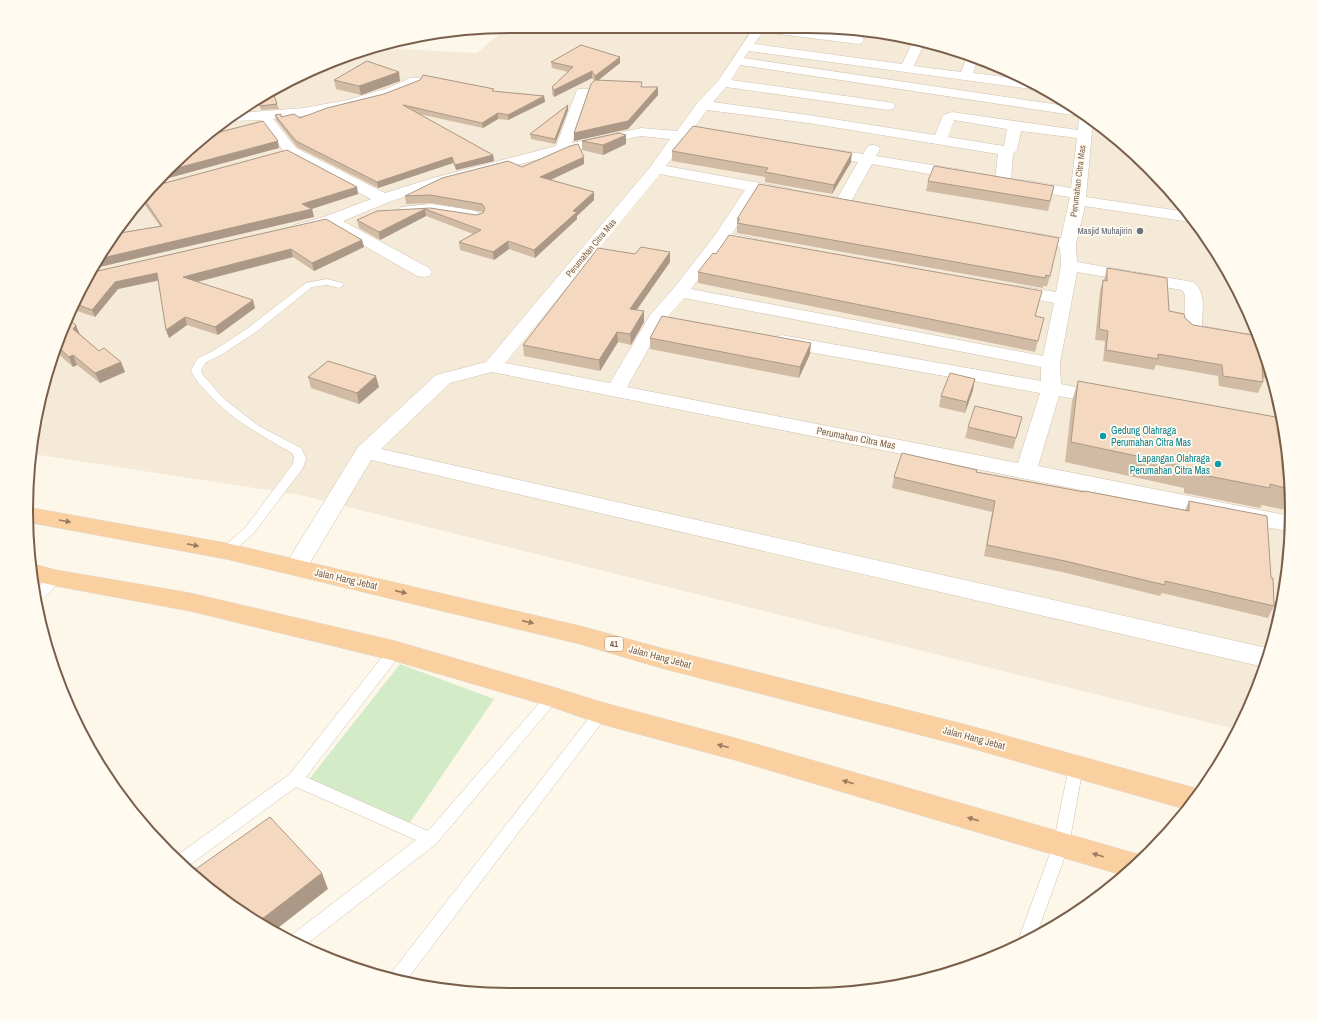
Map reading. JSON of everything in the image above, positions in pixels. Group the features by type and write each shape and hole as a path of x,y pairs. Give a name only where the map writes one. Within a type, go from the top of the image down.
{"highway":[{"name":"Jalan Hang Jebat","path":"33,515 226,551 580,635 669,660 967,736 1188,798"},
{"path":"45,575 190,602 395,651 601,713 735,749 1128,864"}],"street":[{"name":"Perumahan Citra Mas","path":"756,33 723,83 703,105 690,133 656,169 492,366 1285,523"},
{"path":"848,61 861,36"},
{"path":"907,68 917,46"},
{"path":"746,47 1022,84"},
{"path":"736,61 1068,110"},
{"path":"966,76 971,62"},
{"path":"239,118 330,108 366,101 415,81"},
{"path":"723,83 888,106"},
{"path":"858,206 835,202 868,160 881,132 896,84"},
{"path":"562,149 582,92"},
{"path":"703,105 808,119 940,142 1006,151 1010,150 1015,126"},
{"path":"264,116 274,131 291,151 384,199"},
{"path":"940,142 948,118 952,116 1084,135"},
{"name":"Perumahan Citra Mas","path":"1026,471 1050,389 1051,364 1064,299 1068,266 1068,244 1078,197 1085,122"},
{"path":"286,231 330,220 384,199 438,181 562,149 641,132 690,133"},
{"path":"808,150 1003,181 1078,197 1183,216"},
{"path":"276,155 291,151"},
{"path":"1003,181 1006,151"},
{"path":"656,169 798,195"},
{"path":"615,391 656,319 680,292 722,236 754,187"},
{"path":"350,213 431,208 477,216"},
{"path":"330,220 423,272"},
{"path":"1013,234 1068,244"},
{"path":"722,236 768,245"},
{"path":"1068,266 1187,286 1194,294 1193,328 1195,330 1254,341"},
{"path":"994,286 1064,299"},
{"path":"680,292 1051,364"},
{"path":"656,319 679,323"},
{"path":"764,338 1121,402"},
{"path":"296,567 365,452 443,380 472,370 492,366"},
{"path":"365,452 1262,657"}],"lane":[{"path":"226,551 249,530 299,465 300,458 297,451 255,428 220,401 198,376 196,370 198,365 202,360 217,353 252,330 309,285 327,282 339,285"},
{"path":"40,589 45,575"},
{"path":"185,859 295,779 395,651"},
{"path":"300,939 430,839 553,698"},
{"path":"400,975 601,713"},
{"path":"1029,934 1061,845 1076,767"},
{"path":"295,779 430,839"}],"shaded area":[{"path":"500,33 808,33 870,37 901,42 961,58 1019,82 1073,113 1122,151 1167,196 1205,245 1221,272 1236,299 1260,357 1276,417 1284,479 1285,510 1281,573 1276,604 1260,664 1249,693 1232,728 300,495 36,455 42,417 49,387 58,357 82,299 113,245 132,220 151,196 196,151 245,113 272,97 299,82 357,58 382,51 397,49 477,53"}],"green space":[{"path":"400,664 494,699 405,830 303,787"}],"building":[{"path":"581,45 620,57 595,76 592,71 554,90 552,87 573,67 551,62"},
{"path":"367,61 399,72 359,86 334,80"},
{"path":"423,75 494,89 492,91 544,96 508,115 498,113 482,123 403,105 493,155 455,165 452,157 377,182 296,141 275,115 281,114 281,117 294,114 300,118 327,108 384,94 420,80"},
{"path":"595,80 642,82 641,87 658,87 628,121 574,133 591,84"},
{"path":"274,96 277,104 260,106 260,104"},
{"path":"568,105 555,139 530,134"},
{"path":"263,121 278,141 179,168 196,151 220,132"},
{"path":"693,126 852,153 834,185 765,172 768,168 672,151"},
{"path":"619,133 626,135 603,145 582,141"},
{"path":"578,144 584,157 540,177 594,192 573,211 577,212 534,250 508,241 493,252 459,242 481,230 425,209 379,232 357,220 377,211 430,208 476,215 483,213 485,208 482,204 430,195 405,196 442,178 508,161 522,167"},
{"path":"287,150 357,187 302,204 312,209 106,257 122,233 162,226 146,202 163,184"},
{"path":"934,166 1054,186 1050,201 928,181"},
{"path":"759,184 1059,238 1050,276 1046,275 1045,278 737,223 740,219 737,219"},
{"path":"326,219 362,240 312,263 291,249 183,277 253,300 215,327 185,317 166,330 157,273 115,282 92,310 79,305 98,271"},
{"path":"729,235 1042,291 1035,316 1044,318 1038,341 698,272 713,253 716,254"},
{"path":"641,247 670,252 630,309 644,311 630,334 617,332 599,360 523,345 598,248 635,254"},
{"path":"1107,268 1167,278 1169,311 1184,314 1185,318 1193,325 1252,335 1263,366 1263,382 1223,376 1222,365 1158,354 1158,359 1106,350 1108,331 1099,329 1103,280 1107,281"},
{"path":"662,316 811,343 800,367 650,338"},
{"path":"72,322 76,325 73,329 99,351 104,348 121,362 95,373 73,355 69,357 61,350"},
{"path":"328,361 376,376 357,393 308,377"},
{"path":"950,373 975,379 967,402 941,396"},
{"path":"1078,381 1276,417 1281,448 1284,488 1270,484 1270,488 1193,473 1193,468 1071,442"},
{"path":"975,406 1022,417 1016,438 968,427"},
{"path":"902,453 977,470 976,472 1189,511 1189,501 1267,516 1274,606 1165,581 1165,585 1065,561 987,545 995,501 894,477"},
{"path":"270,817 322,873 263,918 245,908 195,869"}],"place":[{"name":"Masjid Muhajirin","path":"1140,231"},
{"name":"Gedung Olahraga Perumahan Citra Mas","path":"1103,436"},
{"name":"Lapangan Olahraga Perumahan Citra Mas","path":"1218,464"}]}
